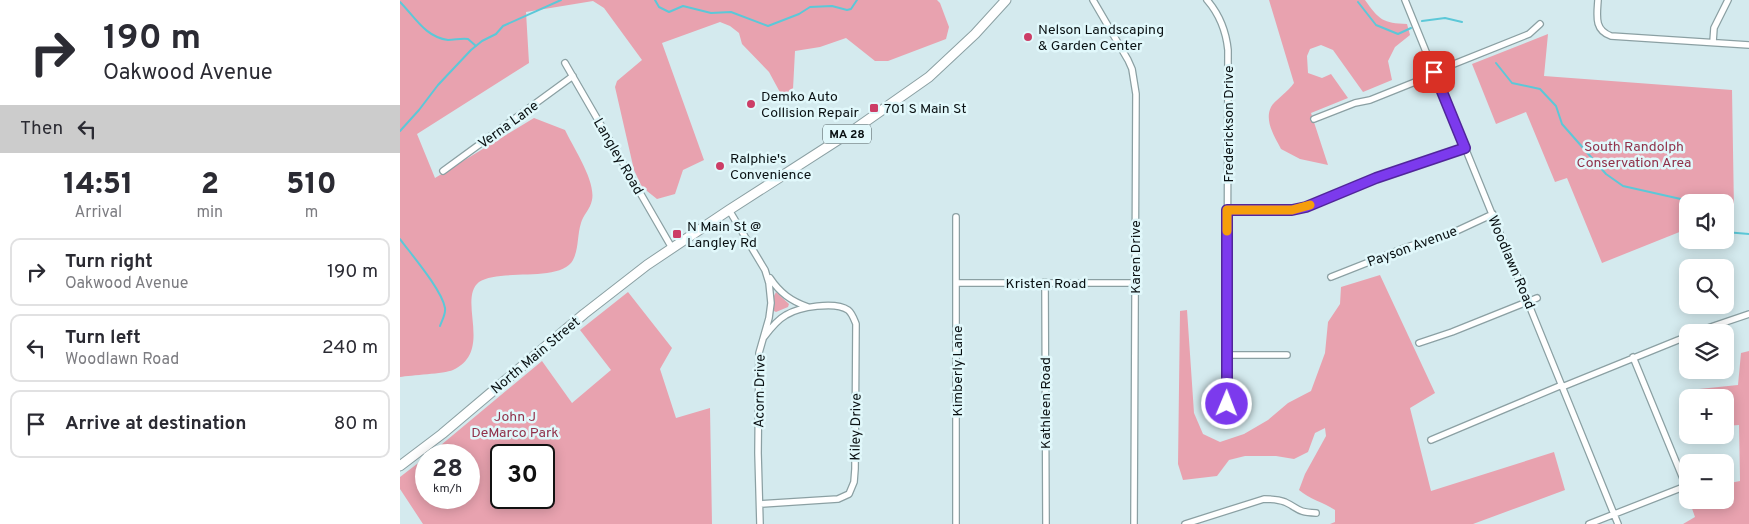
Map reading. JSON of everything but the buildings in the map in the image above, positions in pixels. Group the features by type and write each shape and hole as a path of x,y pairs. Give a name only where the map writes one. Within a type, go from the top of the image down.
{"main road":[{"name":"MA 28","path":"672,248 900,98 952,56 1006,0"},
{"name":"North Main Street","path":"400,466 447,430 584,314 672,248"}],"street":[{"name":"Karen Drive","path":"1093,0 1128,60 1136,94 1134,524"},
{"name":"Frederickson Drive","path":"1207,0 1220,19 1226,34 1228,50 1227,404"},
{"name":"Woodlawn Road","path":"1405,0 1529,301 1618,524"},
{"path":"1598,0 1596,18 1600,30 1605,34 1749,45"},
{"path":"1712,42 1714,28 1728,0"},
{"path":"1314,119 1355,103 1370,100 1530,34 1540,24"},
{"name":"Langley Road","path":"565,63 672,248"},
{"name":"Verna Lane","path":"443,171 573,76"},
{"path":"1227,210 1292,210 1306,207 1376,178 1465,148"},
{"name":"Acorn Drive","path":"729,210 765,270 769,283 771,302 759,353 760,524"},
{"name":"Payson Avenue","path":"1331,277 1407,246 1450,234 1493,214"},
{"name":"Kimberly Lane","path":"956,217 956,524"},
{"name":"Kiley Drive","path":"765,270 780,291 794,302 809,307"},
{"name":"Kathleen Road","path":"1045,282 1046,524"},
{"name":"Kristen Road","path":"957,283 1135,283"},
{"path":"1419,343 1537,298"},
{"name":"Kiley Drive","path":"760,504 838,499 849,494 854,482 856,324 848,310 836,306 809,307 796,310 774,324 764,337"},
{"path":"1720,324 1749,314"},
{"path":"1431,440 1679,339"},
{"path":"1227,355 1287,356"},
{"path":"1589,524 1686,486 1633,357"},
{"path":"1185,524 1264,499 1285,502 1302,513 1316,513"}],"green space":[{"path":"400,0 937,0 940,3 949,27 946,39 888,61 875,61 846,38 820,47 795,51 793,89 782,96 769,72 742,44 739,33 730,26 720,22 662,43 704,160 683,170 675,194 657,199 642,187 634,170 615,87 617,81 642,60 604,8 593,1 526,12 529,63 417,134 435,178 534,118 565,130 591,183 592,192 591,204 581,223 575,255 566,267 556,271 500,276 479,282 473,290 471,301 473,339 471,351 465,362 449,371 400,377"},
{"path":"1269,0 1365,0 1382,19 1392,23 1407,24 1410,35 1395,47 1388,61 1392,80 1363,92 1333,50 1321,45 1310,49 1307,56 1308,73 1322,78 1331,74 1348,98 1311,113 1328,165 1300,159 1281,149 1271,129 1269,112 1271,107 1294,83"},
{"name":"South Randolph Conservation Area","path":"1548,34 1544,76 1732,90 1734,194 1679,194 1679,232 1602,263 1567,178 1555,182 1526,112 1496,124 1472,64"},
{"path":"1380,275 1435,393 1410,408 1431,491 1554,452 1565,490 1473,524 1330,524 1335,522 1335,510 1299,490 1305,474 1326,436 1325,428 1315,433 1308,452 1294,459 1276,456 1245,456 1229,460 1217,476 1183,480 1178,464 1180,311 1187,310 1194,413 1203,434 1220,442 1244,434 1268,420 1288,403 1311,391 1325,353 1328,322 1340,304 1341,287"},
{"name":"John J DeMarco Park","path":"628,292 672,348 660,369 676,418 710,408 712,524 423,524 400,489 400,477 415,465 415,509 480,509 480,444 442,444 542,361 572,403 611,370 580,330"},
{"path":"776,292 789,304 788,307 776,312 774,311 774,296"},
{"path":"1749,351 1749,524 1683,524 1695,517 1692,509 1734,509 1734,482 1740,481 1739,425 1734,425 1734,389 1699,389 1738,385 1741,353"}],"waterway":[{"path":"400,131 438,85 482,41 496,34 503,26 561,0"},
{"path":"655,0 659,7 669,12 683,6 711,13 731,12 768,26 799,14 810,7 832,6 847,10 851,9 857,0"},
{"path":"400,2 421,26 433,35 448,40 468,39 476,46"},
{"path":"1358,2 1376,25 1398,34 1411,28"},
{"path":"1422,21 1445,18 1462,22"},
{"path":"1496,63 1512,83 1540,89 1556,106 1562,124 1606,174 1623,186 1679,199"},
{"path":"1734,233 1749,234"},
{"path":"400,239 443,300 445,312 440,326"}],"slow traffic":[{"path":"1227,231 1227,210 1292,210 1310,205"}],"place":[{"name":"Nelson Landscaping & Garden Center","path":"1028,37"},
{"name":"Demko Auto Collision Repair","path":"751,104"},
{"name":"701 S Main St","path":"874,108"},
{"name":"Ralphie's Convenience","path":"720,166"},
{"name":"N Main St @ Langley Rd","path":"677,234"}],"route":[{"path":"1227,404 1227,210 1292,210 1306,207 1376,178 1465,148 1434,72"}]}
